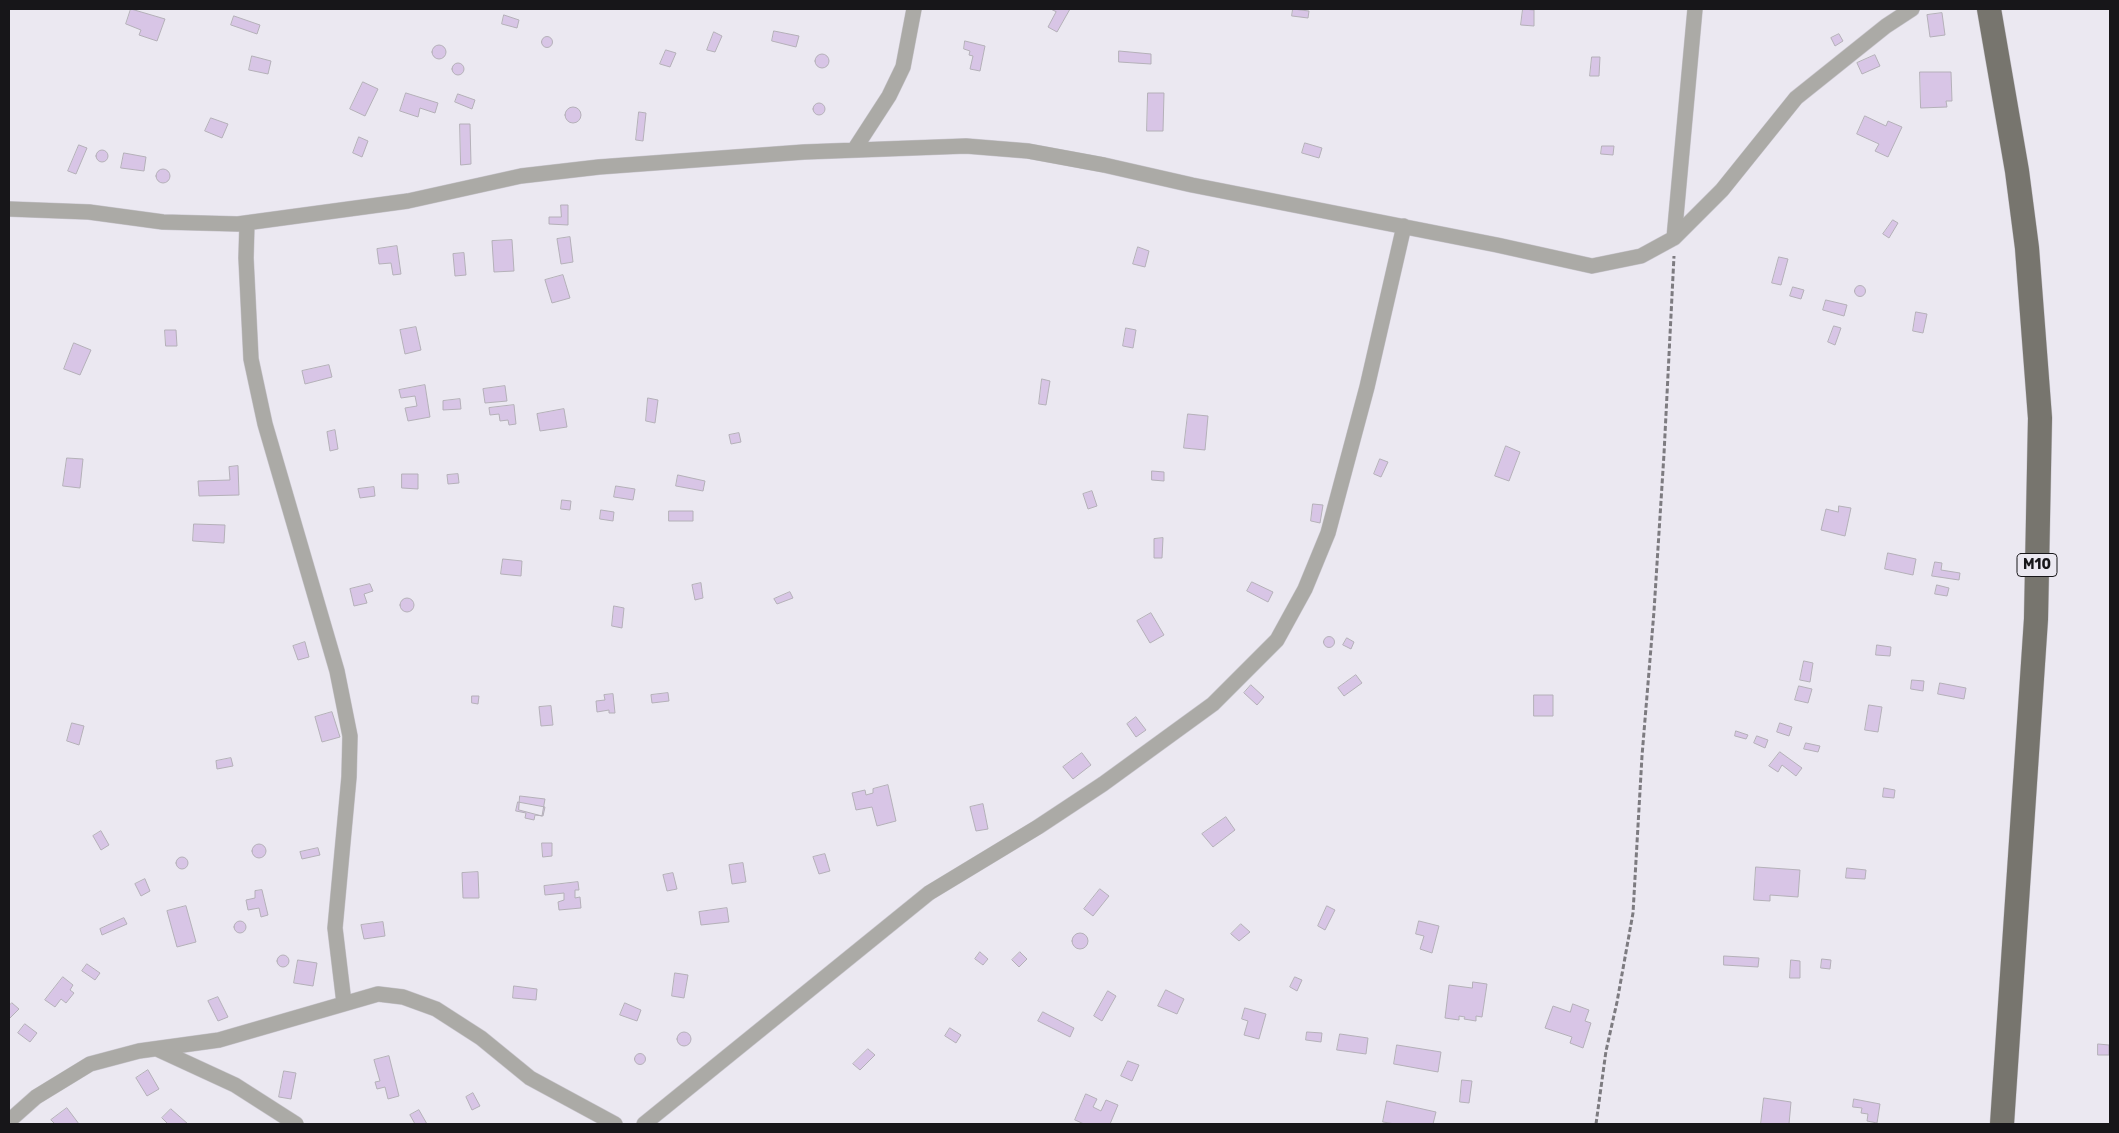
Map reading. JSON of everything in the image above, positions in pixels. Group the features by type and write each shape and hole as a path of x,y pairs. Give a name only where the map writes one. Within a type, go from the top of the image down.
{"main road":[{"name":"M10","path":"1988,9 2017,171 2027,248 2040,418 2036,619 2002,1124"}],"street":[{"path":"854,150 889,96 903,67 914,9"},
{"path":"1674,238 1695,9"},
{"path":"9,209 89,212 163,222 238,224 408,201 520,176 599,167 854,150 966,146 1028,151 1404,226 1592,266 1641,256 1674,238 1722,190 1796,98 1886,26 1912,9"},
{"path":"247,223 246,258 252,360 265,424 337,672 350,736 349,777 335,928 344,1003"},
{"path":"644,1124 929,893 1038,827 1103,784 1213,704 1277,640 1305,589 1328,534 1367,387 1404,226"},
{"path":"9,1121 36,1097 90,1064 157,1048 219,1040 378,994 403,997 436,1010 481,1038 530,1078 615,1124"},
{"path":"157,1048 234,1085 296,1124"}],"path":[{"path":"1596,1124 1606,1051 1633,913 1642,756 1654,611 1665,435 1674,238"}],"building":[{"path":"131,9 165,19 157,41 139,35 141,30 126,24"},
{"path":"1051,9 1070,9 1057,32 1048,27 1056,12"},
{"path":"1293,9 1309,11 1308,18 1292,16"},
{"path":"1523,9 1534,10 1534,26 1521,25"},
{"path":"1942,13 1945,35 1930,37 1927,15"},
{"path":"504,15 519,20 517,28 502,24"},
{"path":"234,16 260,25 257,34 231,25"},
{"path":"774,31 799,36 796,47 772,41"},
{"path":"714,32 722,36 715,52 707,50"},
{"path":"1839,34 1843,41 1835,46 1831,38"},
{"path":"547,36 553,42 547,48 541,42"},
{"path":"965,41 985,46 980,71 970,69 973,56 969,55 970,51 964,49"},
{"path":"436,45 442,45 446,52 442,59 436,59 432,55 432,49"},
{"path":"666,50 676,53 670,67 660,64"},
{"path":"1119,51 1151,54 1151,64 1119,62"},
{"path":"822,54 827,56 829,61 827,66 822,68 817,66 815,61 817,56"},
{"path":"1875,55 1880,66 1862,74 1857,63"},
{"path":"252,56 271,61 268,74 249,70"},
{"path":"1592,57 1600,57 1599,76 1590,76"},
{"path":"456,63 460,63 464,69 460,75 456,75 452,71 452,67"},
{"path":"1920,72 1951,72 1952,101 1946,101 1947,107 1921,108"},
{"path":"363,82 378,89 365,116 350,109"},
{"path":"406,93 438,103 435,113 420,108 418,117 400,111"},
{"path":"1148,93 1164,93 1163,131 1147,131"},
{"path":"458,94 475,100 472,109 455,102"},
{"path":"817,103 821,103 825,109 821,115 817,115 813,111 813,107"},
{"path":"573,107 581,115 573,123 565,115"},
{"path":"639,112 646,113 643,141 636,140"},
{"path":"1865,116 1886,126 1888,121 1902,127 1888,157 1875,151 1879,144 1857,134"},
{"path":"211,118 228,124 222,138 205,131"},
{"path":"460,124 470,124 471,164 461,165"},
{"path":"359,137 368,141 362,157 353,153"},
{"path":"1305,143 1322,148 1319,158 1302,153"},
{"path":"79,145 87,148 76,174 68,171"},
{"path":"1602,146 1614,146 1613,155 1601,154"},
{"path":"100,150 104,150 108,156 104,162 100,162 96,158 96,154"},
{"path":"124,153 146,157 144,171 121,168"},
{"path":"163,169 168,171 170,176 168,181 163,183 158,181 156,176 158,171"},
{"path":"561,205 568,205 568,225 549,224 549,217 561,217"},
{"path":"1893,220 1898,223 1889,238 1883,234"},
{"path":"570,237 573,262 561,264 557,239"},
{"path":"512,240 514,271 494,272 492,241"},
{"path":"397,246 401,274 393,275 391,263 379,264 377,249"},
{"path":"1138,247 1149,251 1145,267 1133,264"},
{"path":"464,253 466,275 455,276 453,254"},
{"path":"1779,257 1788,259 1781,285 1772,283"},
{"path":"563,275 570,298 552,303 545,280"},
{"path":"1858,286 1862,286 1865,291 1864,295 1858,296 1855,293 1855,289"},
{"path":"1793,287 1804,290 1801,299 1790,296"},
{"path":"1826,300 1847,305 1844,316 1823,310"},
{"path":"1916,312 1927,314 1923,333 1913,331"},
{"path":"1834,326 1841,328 1835,345 1828,342"},
{"path":"416,327 421,350 405,354 400,330"},
{"path":"1126,328 1136,330 1133,348 1123,346"},
{"path":"165,330 176,330 177,346 166,346"},
{"path":"74,343 91,350 80,375 64,369"},
{"path":"329,365 332,377 305,384 302,371"},
{"path":"1042,379 1050,381 1046,405 1039,404"},
{"path":"425,385 430,417 408,421 405,408 417,406 415,396 401,398 399,390"},
{"path":"505,386 507,401 485,403 483,389"},
{"path":"648,398 658,400 655,423 646,421"},
{"path":"460,399 461,409 443,410 443,401"},
{"path":"514,405 516,424 509,425 508,420 500,421 499,414 490,415 489,408"},
{"path":"564,409 567,427 540,431 537,414"},
{"path":"1188,414 1208,416 1205,450 1184,448"},
{"path":"335,430 338,449 330,451 327,432"},
{"path":"739,433 741,442 731,444 729,435"},
{"path":"1506,446 1520,452 1509,481 1495,476"},
{"path":"67,458 83,459 80,488 63,486"},
{"path":"1380,459 1388,462 1381,477 1374,474"},
{"path":"238,466 239,495 199,496 198,481 230,480 229,467"},
{"path":"1152,471 1164,472 1164,481 1152,480"},
{"path":"402,474 418,474 418,489 402,488"},
{"path":"458,474 459,483 448,484 447,475"},
{"path":"678,475 705,481 703,491 676,486"},
{"path":"616,486 635,489 633,500 614,497"},
{"path":"374,487 375,496 360,498 358,489"},
{"path":"1092,491 1097,506 1088,509 1083,494"},
{"path":"562,500 571,501 570,510 561,509"},
{"path":"1313,504 1323,505 1320,523 1311,521"},
{"path":"1839,506 1851,508 1845,536 1821,530 1826,509 1838,512"},
{"path":"601,510 614,512 613,521 600,519"},
{"path":"669,511 693,511 693,521 669,521"},
{"path":"194,524 225,525 224,543 193,541"},
{"path":"1163,538 1162,558 1154,558 1154,539"},
{"path":"1888,553 1916,559 1913,575 1885,569"},
{"path":"503,559 522,561 521,576 501,574"},
{"path":"1935,562 1942,563 1941,570 1960,573 1959,580 1932,576"},
{"path":"1252,582 1273,592 1268,602 1247,591"},
{"path":"701,583 703,598 695,600 692,585"},
{"path":"370,584 373,591 364,594 367,603 354,606 350,589"},
{"path":"1937,585 1949,588 1947,596 1935,594"},
{"path":"790,592 793,598 777,604 774,599"},
{"path":"404,598 410,598 414,605 410,612 404,612 400,608 400,602"},
{"path":"614,606 624,608 622,628 612,626"},
{"path":"1151,613 1164,635 1150,643 1137,621"},
{"path":"1329,636 1335,642 1329,648 1323,642"},
{"path":"1347,638 1354,642 1351,649 1343,645"},
{"path":"305,642 309,657 298,660 293,646"},
{"path":"1877,645 1891,647 1890,656 1876,655"},
{"path":"1804,661 1813,663 1810,682 1800,680"},
{"path":"1356,675 1362,683 1344,696 1338,688"},
{"path":"1912,680 1924,681 1923,691 1911,689"},
{"path":"1940,683 1966,688 1964,699 1938,694"},
{"path":"1251,685 1264,697 1257,705 1244,693"},
{"path":"1799,686 1812,689 1808,703 1795,700"},
{"path":"668,693 669,701 652,703 651,695"},
{"path":"613,694 615,713 609,713 609,710 597,712 596,701 605,700 604,695"},
{"path":"1534,695 1553,695 1553,716 1534,716"},
{"path":"472,696 479,696 478,704 472,703"},
{"path":"1869,705 1882,707 1878,732 1865,730"},
{"path":"551,706 553,725 541,726 539,707"},
{"path":"332,712 340,737 322,742 315,717"},
{"path":"1136,717 1146,730 1136,737 1127,724"},
{"path":"72,723 84,726 79,745 67,741"},
{"path":"1780,723 1792,727 1789,736 1777,732"},
{"path":"1736,731 1748,735 1746,739 1735,736"},
{"path":"1757,736 1768,740 1765,748 1754,743"},
{"path":"1806,743 1820,746 1818,752 1804,749"},
{"path":"1780,752 1802,768 1796,776 1782,765 1778,772 1769,766"},
{"path":"1082,753 1091,765 1073,779 1063,767"},
{"path":"231,758 233,766 217,769 216,761"},
{"path":"888,785 896,821 877,826 872,807 856,810 852,793 865,790 866,795 873,793 873,789"},
{"path":"1884,788 1895,790 1894,798 1883,797"},
{"path":"520,796 545,799 542,816 519,810"},
{"path":"518,802 545,807 543,816 535,815 534,820 525,818 526,813 516,811"},
{"path":"983,804 988,829 976,831 970,807"},
{"path":"1226,817 1235,830 1213,847 1202,834"},
{"path":"101,831 109,845 101,850 93,836"},
{"path":"542,843 552,843 552,856 543,857"},
{"path":"256,844 262,844 266,851 262,858 256,858 252,854 252,848"},
{"path":"318,848 320,855 302,859 300,852"},
{"path":"825,854 830,871 819,874 813,857"},
{"path":"184,857 187,858 187,868 180,869 177,868 176,861 177,858"},
{"path":"743,863 746,882 732,884 729,865"},
{"path":"1756,867 1800,870 1798,897 1770,895 1770,901 1754,900"},
{"path":"1847,868 1866,870 1865,879 1846,878"},
{"path":"478,872 479,898 463,898 462,873"},
{"path":"673,873 677,889 667,891 663,875"},
{"path":"145,879 150,891 141,896 135,884"},
{"path":"578,882 579,890 575,890 575,898 580,897 581,908 559,910 558,902 564,900 564,893 545,895 544,886"},
{"path":"1100,889 1109,896 1093,916 1084,909"},
{"path":"262,890 268,915 261,917 259,908 248,910 246,900 255,898 255,891"},
{"path":"186,906 196,942 177,947 167,911"},
{"path":"1327,906 1335,910 1325,930 1318,926"},
{"path":"727,908 729,922 701,925 699,912"},
{"path":"124,918 127,924 102,935 100,929"},
{"path":"238,921 242,921 246,927 242,933 238,933 234,929 234,925"},
{"path":"1419,921 1439,926 1432,953 1420,949 1424,936 1416,934"},
{"path":"383,922 385,936 364,939 361,925"},
{"path":"1241,924 1250,932 1239,941 1231,934"},
{"path":"1080,933 1088,941 1080,949 1072,941"},
{"path":"980,952 988,959 983,965 975,959"},
{"path":"1020,952 1027,959 1019,967 1012,960"},
{"path":"283,955 289,961 283,967 277,961"},
{"path":"1724,956 1759,958 1758,967 1724,965"},
{"path":"1822,959 1831,960 1830,969 1821,968"},
{"path":"298,960 317,963 313,986 294,983"},
{"path":"1791,960 1800,961 1800,978 1790,978"},
{"path":"87,964 100,973 95,980 82,971"},
{"path":"675,973 688,975 684,998 672,996"},
{"path":"63,977 73,985 70,990 74,993 66,1003 61,999 55,1007 45,1000"},
{"path":"1295,977 1302,980 1297,991 1290,987"},
{"path":"1473,982 1487,984 1482,1017 1476,1016 1476,1021 1459,1016 1459,1020 1445,1018 1449,985 1472,988"},
{"path":"514,986 537,989 536,1000 513,998"},
{"path":"1166,990 1184,999 1177,1014 1158,1006"},
{"path":"1108,991 1116,996 1102,1021 1094,1016"},
{"path":"218,997 228,1017 218,1021 208,1001"},
{"path":"12,1003 19,1009 9,1019 9,1006"},
{"path":"625,1003 641,1010 637,1021 620,1015"},
{"path":"1573,1004 1589,1010 1585,1021 1591,1023 1583,1048 1570,1043 1572,1037 1545,1028 1553,1006 1570,1012"},
{"path":"1245,1008 1266,1014 1259,1039 1244,1035 1248,1021 1242,1019"},
{"path":"1043,1012 1074,1028 1070,1037 1038,1021"},
{"path":"25,1024 37,1033 30,1042 18,1033"},
{"path":"950,1028 961,1035 956,1043 945,1036"},
{"path":"681,1032 687,1032 691,1039 687,1046 681,1046 677,1042 677,1036"},
{"path":"1307,1032 1322,1033 1321,1042 1306,1040"},
{"path":"1340,1034 1368,1038 1366,1054 1337,1050"},
{"path":"2098,1044 2109,1045 2109,1055 2098,1055"},
{"path":"1397,1045 1441,1052 1438,1072 1394,1064"},
{"path":"868,1049 875,1055 860,1070 853,1064"},
{"path":"640,1053 646,1059 640,1065 634,1059"},
{"path":"389,1056 399,1096 388,1099 385,1087 377,1089 375,1082 380,1081 374,1060"},
{"path":"1128,1061 1139,1065 1132,1081 1121,1076"},
{"path":"148,1070 159,1089 147,1096 136,1078"},
{"path":"284,1071 296,1073 291,1099 279,1097"},
{"path":"1462,1080 1472,1081 1469,1103 1460,1102"},
{"path":"473,1093 480,1106 472,1110 466,1097"},
{"path":"1086,1094 1097,1099 1093,1107 1101,1111 1106,1100 1118,1105 1110,1124 1084,1124 1075,1120"},
{"path":"1764,1098 1791,1102 1789,1124 1761,1124"},
{"path":"1854,1099 1880,1104 1877,1123 1867,1121 1868,1114 1861,1113 1862,1108 1853,1107"},
{"path":"1387,1101 1436,1112 1433,1124 1395,1124 1383,1122"},
{"path":"67,1108 79,1124 55,1124 51,1120"},
{"path":"171,1109 188,1124 168,1124 162,1118"},
{"path":"419,1110 427,1124 415,1124 410,1115"}]}
